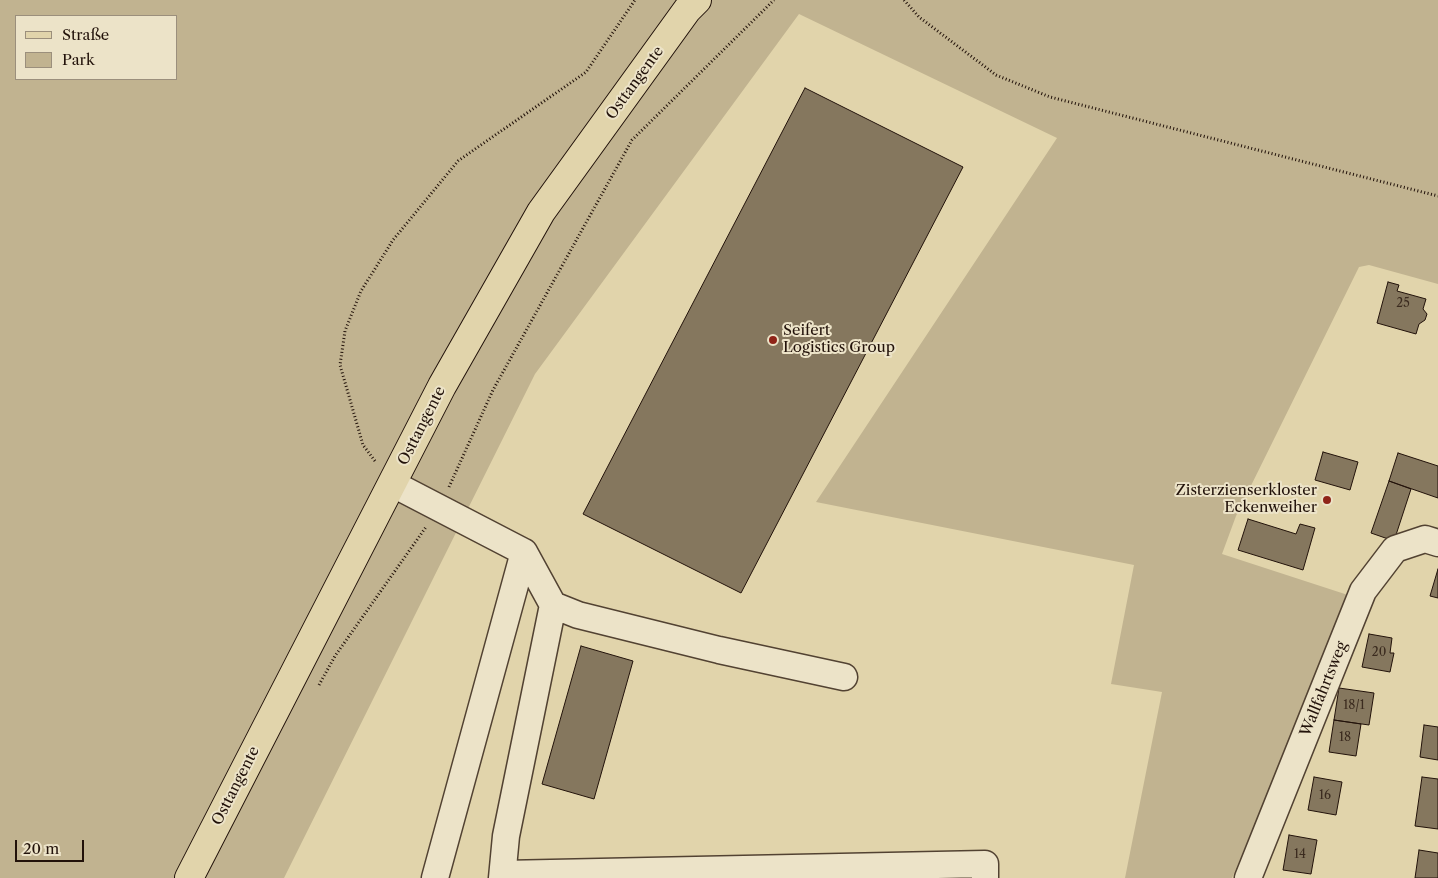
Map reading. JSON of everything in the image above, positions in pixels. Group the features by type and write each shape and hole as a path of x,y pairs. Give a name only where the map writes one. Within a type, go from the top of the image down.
{"main road":[{"name":"Osttangente","path":"189,878 442,386 541,212 697,0"}],"street":[{"path":"392,484 524,552 553,605 578,615 719,650 844,677"},
{"name":"Wallfahrtsweg","path":"1248,878 1363,591 1395,549 1425,539 1438,543"},
{"path":"435,878 524,552"},
{"path":"553,605 506,836 502,876 984,864 985,878"}],"path":[{"path":"392,484 363,445 340,365 345,331 361,291 393,240 458,161 586,72 635,0"},
{"path":"316,690 334,656 439,509 493,390 632,140 774,0"},
{"path":"904,0 919,17 996,75 1050,97 1438,196"}],"green space":[{"path":"0,0 1438,0 1438,284 1369,265 1359,267 1236,516 1222,554 1351,596 1232,878 1125,878 1162,692 1111,684 1134,565 816,502 1057,138 799,14 535,374 284,878 0,878"}],"building":[{"name":"Seifert Logistics Group","path":"805,88 963,167 741,593 583,514"},
{"path":"1388,282 1399,285 1397,291 1426,299 1423,309 1427,314 1425,320 1419,324 1416,334 1377,323"},
{"path":"1323,452 1358,462 1350,490 1315,480"},
{"path":"1398,453 1438,466 1438,498 1389,481"},
{"path":"1389,481 1411,489 1394,541 1371,533"},
{"path":"1248,519 1296,534 1300,524 1315,528 1303,570 1238,550"},
{"path":"1438,569 1438,598 1430,596"},
{"path":"1369,634 1392,638 1390,653 1394,653 1390,672 1362,667"},
{"path":"581,646 633,661 594,799 542,784"},
{"path":"1339,688 1374,693 1369,725 1334,720"},
{"path":"1334,720 1361,724 1356,756 1329,752"},
{"path":"1424,725 1438,727 1438,760 1420,757"},
{"path":"1314,777 1342,782 1336,815 1308,810"},
{"path":"1422,777 1438,779 1438,829 1415,826"},
{"path":"1289,835 1317,840 1311,874 1283,870"},
{"path":"1419,850 1438,853 1438,878 1415,878"}],"place":[{"name":"Seifert Logistics Group","path":"773,340"},
{"name":"Zisterzienserkloster Eckenweiher","path":"1327,500"}]}
